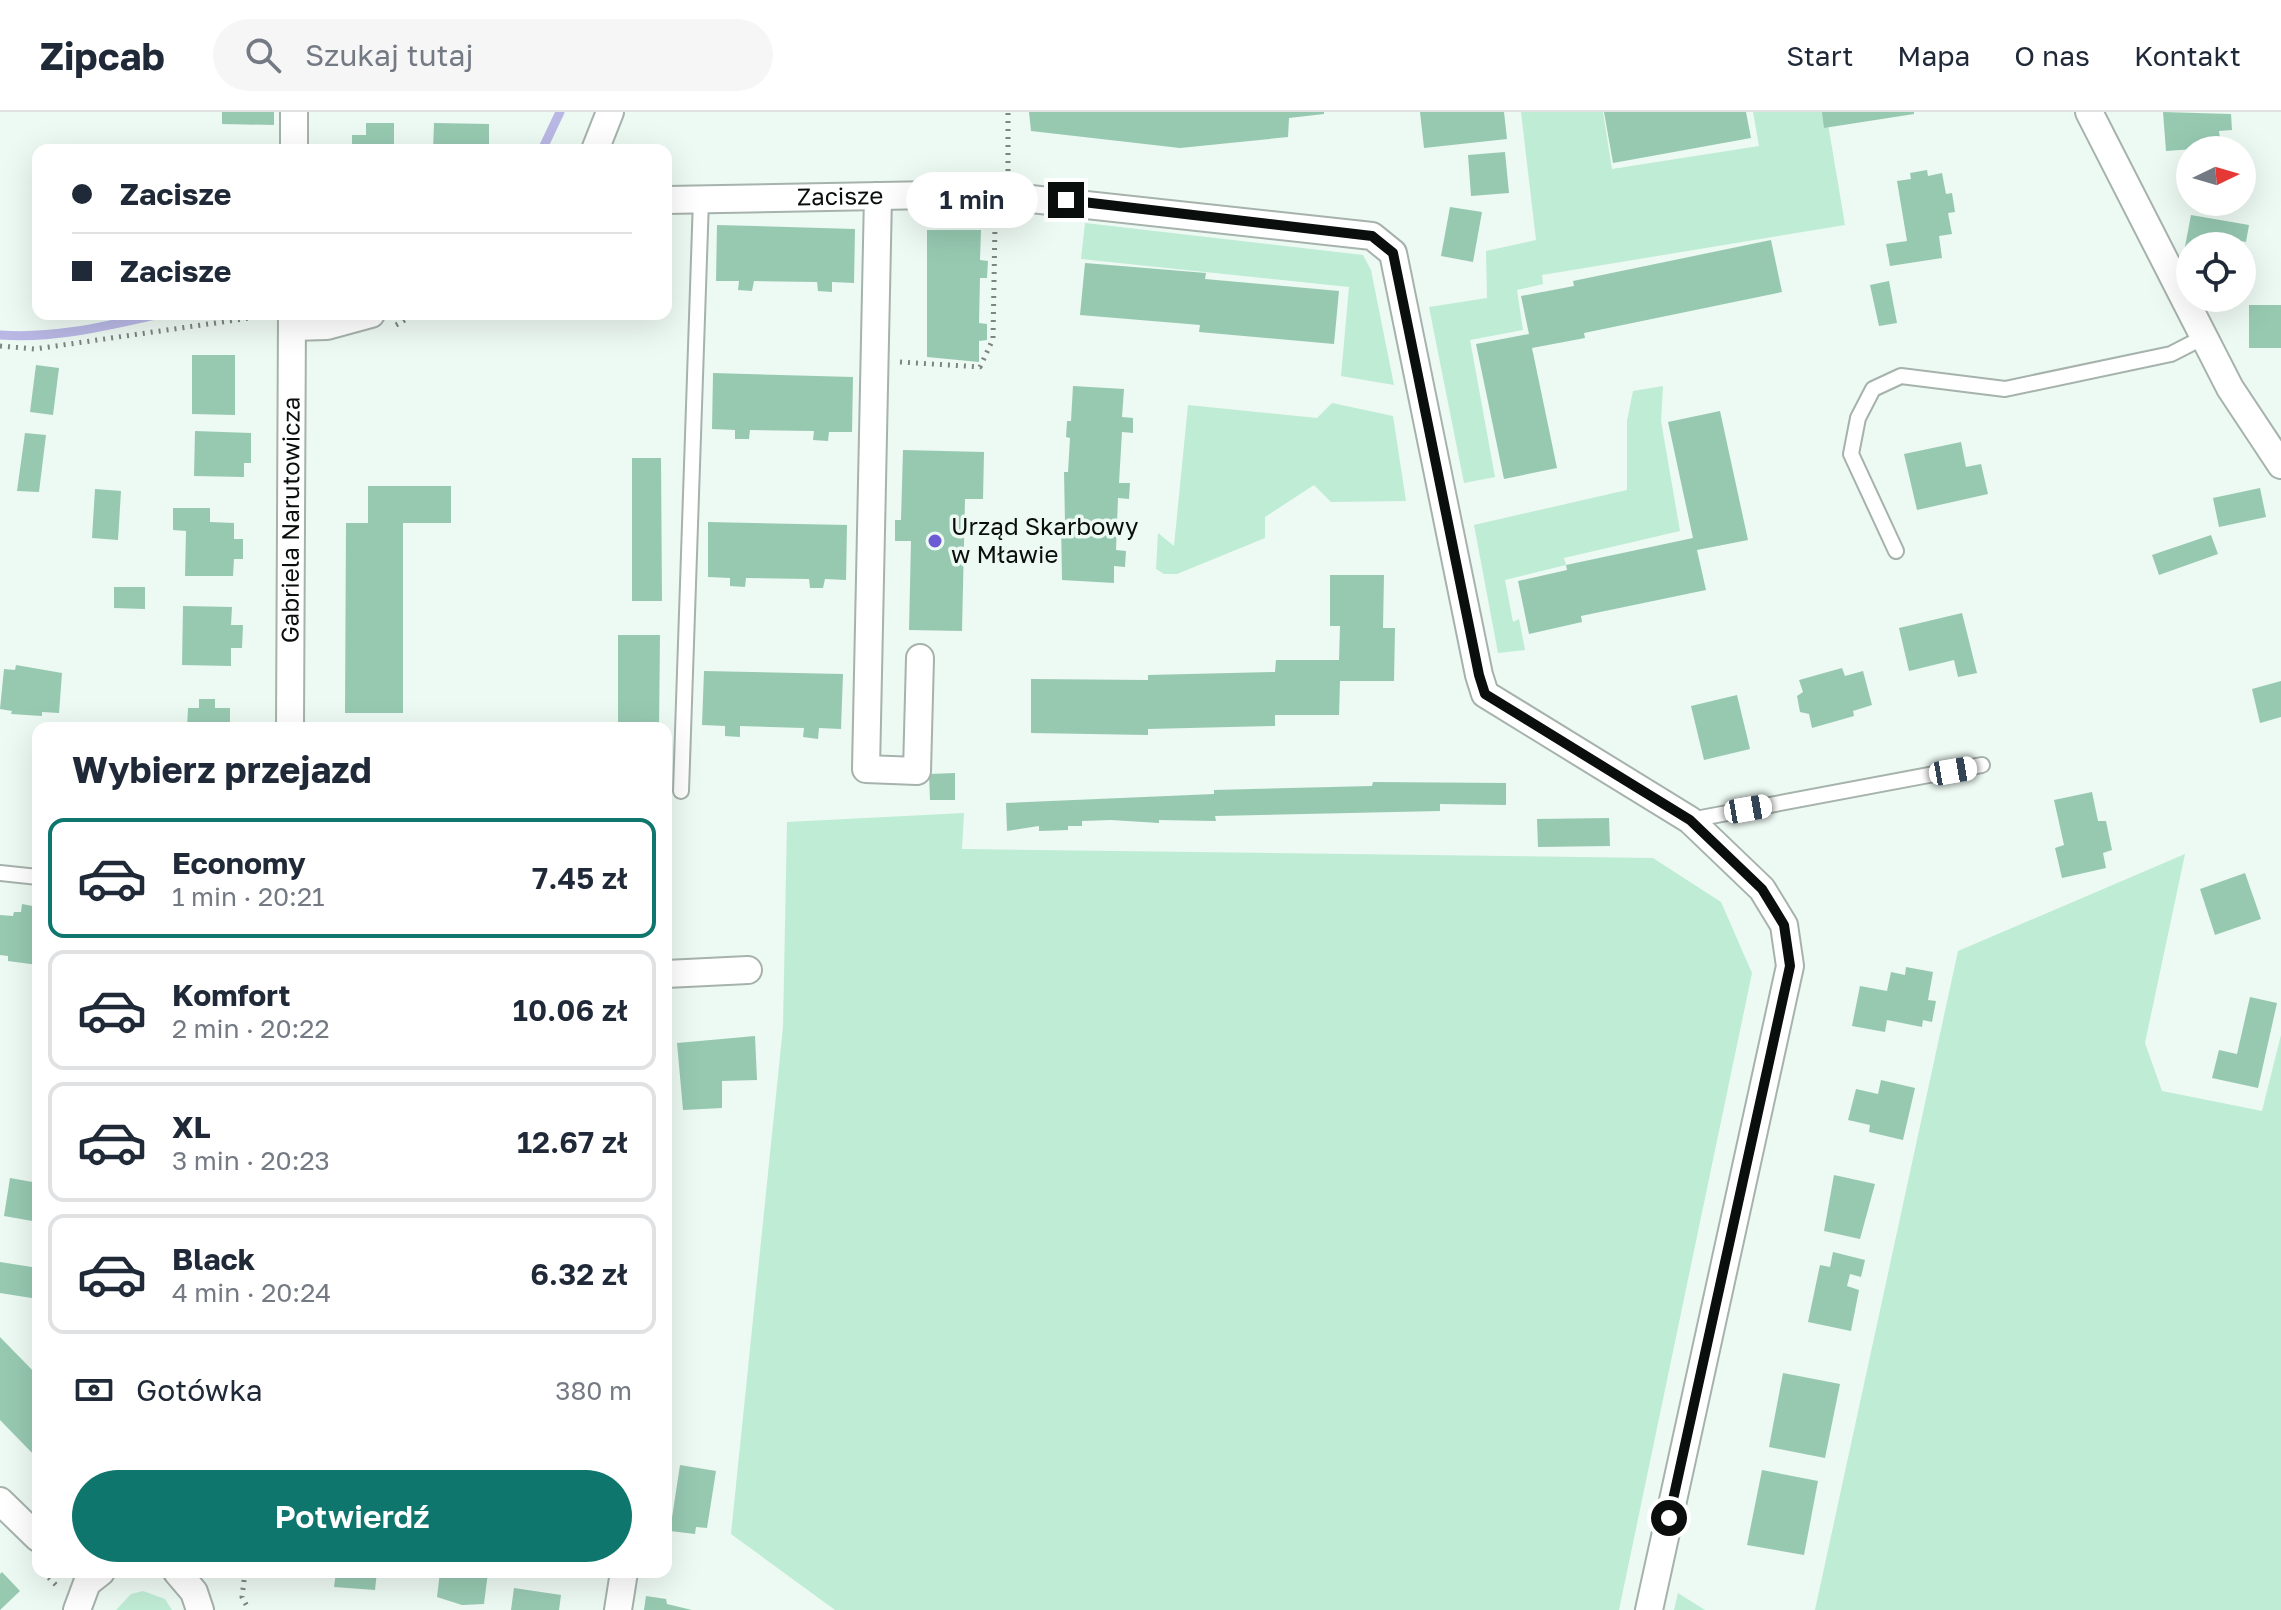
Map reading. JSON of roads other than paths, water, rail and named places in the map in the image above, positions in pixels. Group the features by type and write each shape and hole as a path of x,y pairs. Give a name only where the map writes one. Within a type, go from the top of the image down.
{"street":[{"path":"294,112 294,144"},
{"path":"597,144 610,112"},
{"path":"2089,112 2230,388 2281,465"},
{"name":"Zacisze","path":"672,200 985,194 1066,200 1372,236 1393,253 1485,694 1690,820 1762,889 1784,925 1790,966 1649,1610"},
{"path":"878,196 866,769 917,771 920,658"},
{"name":"Gabriela Narutowicza","path":"286,320 290,722"},
{"path":"292,320 327,326 349,320"},
{"path":"672,974 748,970"},
{"path":"0,1501 32,1532"},
{"path":"77,1610 87,1578"},
{"path":"186,1578 200,1610"},
{"path":"618,1610 623,1578"}],"lane":[{"path":"681,791 701,199"},
{"path":"1896,551 1851,454 1858,418 1873,389 1901,376 2005,389 2171,354 2204,337"},
{"path":"1690,820 1982,765"},
{"path":"0,873 32,876"}],"waterway":[{"path":"545,144 560,112"},
{"path":"0,335 61,333 132,320"}],"place":[{"name":"Urząd Skarbowy w Mławie","path":"935,541"}]}
